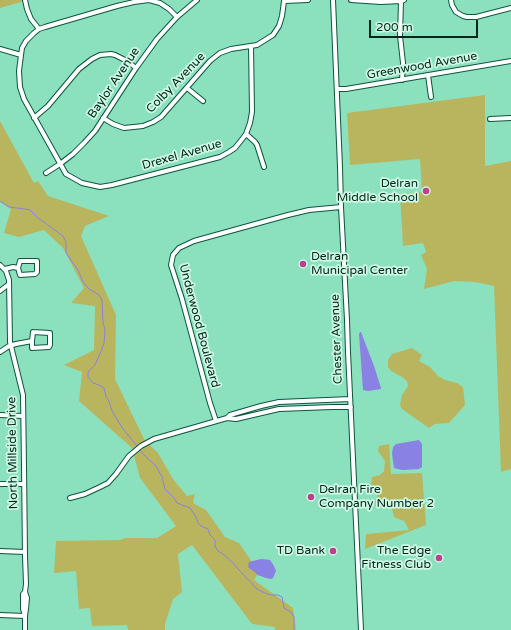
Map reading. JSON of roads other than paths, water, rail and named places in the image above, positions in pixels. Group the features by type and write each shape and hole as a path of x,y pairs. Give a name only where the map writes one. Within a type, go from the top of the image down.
{"street":[{"path":"25,0 31,19 39,29"},
{"path":"116,0 117,6"},
{"path":"0,50 21,55 22,48 26,42 39,29 134,2 149,0 160,3 177,17"},
{"name":"Baylor Avenue","path":"46,174 73,154 84,143 103,118 156,39 177,17 197,0"},
{"path":"283,1 308,0"},
{"name":"Chester Avenue","path":"333,0 361,630"},
{"path":"351,0 381,2 403,1 400,36 403,63 402,80"},
{"path":"451,0 456,12 467,17 476,17 511,8"},
{"name":"Colby Avenue","path":"103,118 124,128 147,125 161,117 210,61 220,53 231,49 257,45 273,36 281,21 283,1"},
{"name":"Drexel Avenue","path":"21,55 19,71 20,87 24,99 60,164 66,174 82,183 100,187 220,157 235,148 246,134 252,112 252,46"},
{"path":"34,118 48,106 79,69 92,58 111,54 127,61 136,68"},
{"name":"Greenwood Avenue","path":"336,89 346,89 511,61"},
{"path":"428,75 431,97"},
{"path":"187,88 203,101"},
{"path":"490,120 511,118"},
{"path":"246,134 257,145 264,167"},
{"name":"Underwood Boulevard","path":"216,421 171,265 175,251 184,245 204,238 309,210 341,207"},
{"path":"20,261 36,261 37,272 35,274 20,275 18,268 20,261"},
{"path":"0,265 5,269 13,267 18,268"},
{"name":"North Millside Drive","path":"5,269 9,277 10,346 22,391 25,592 27,598 24,630"},
{"path":"0,291 9,284"},
{"path":"33,332 50,333 49,348 32,348 32,341 33,332"},
{"path":"0,352 10,346 32,341"},
{"path":"70,498 87,493 108,483 129,456 141,446 154,439 227,418 230,415 279,402 350,399"},
{"path":"227,418 236,419 279,409 351,407"},
{"path":"0,415 23,416"},
{"path":"0,484 24,484"},
{"path":"0,551 25,552"},
{"path":"0,615 25,616"}],"waterway":[{"path":"0,201 9,207 30,210 38,218 63,236 66,242 66,253 78,270 83,282 89,289 101,298 105,330 104,343 95,365 88,372 88,377 93,383 104,388 112,411 123,429 138,447"},
{"path":"139,449 156,466 162,477 165,489 177,503 190,508 198,523 208,529 210,535 215,540 215,546 218,551 233,563 257,589 271,595 278,595 282,597 284,608 291,612 294,617 294,630"}],"place":[{"name":"Delran Middle School","path":"426,191"},
{"name":"Delran Municipal Center","path":"303,264"},
{"name":"Delran Fire Company Number 2","path":"311,497"},
{"name":"TD Bank","path":"333,551"},
{"name":"The Edge Fitness Club","path":"439,558"}]}
